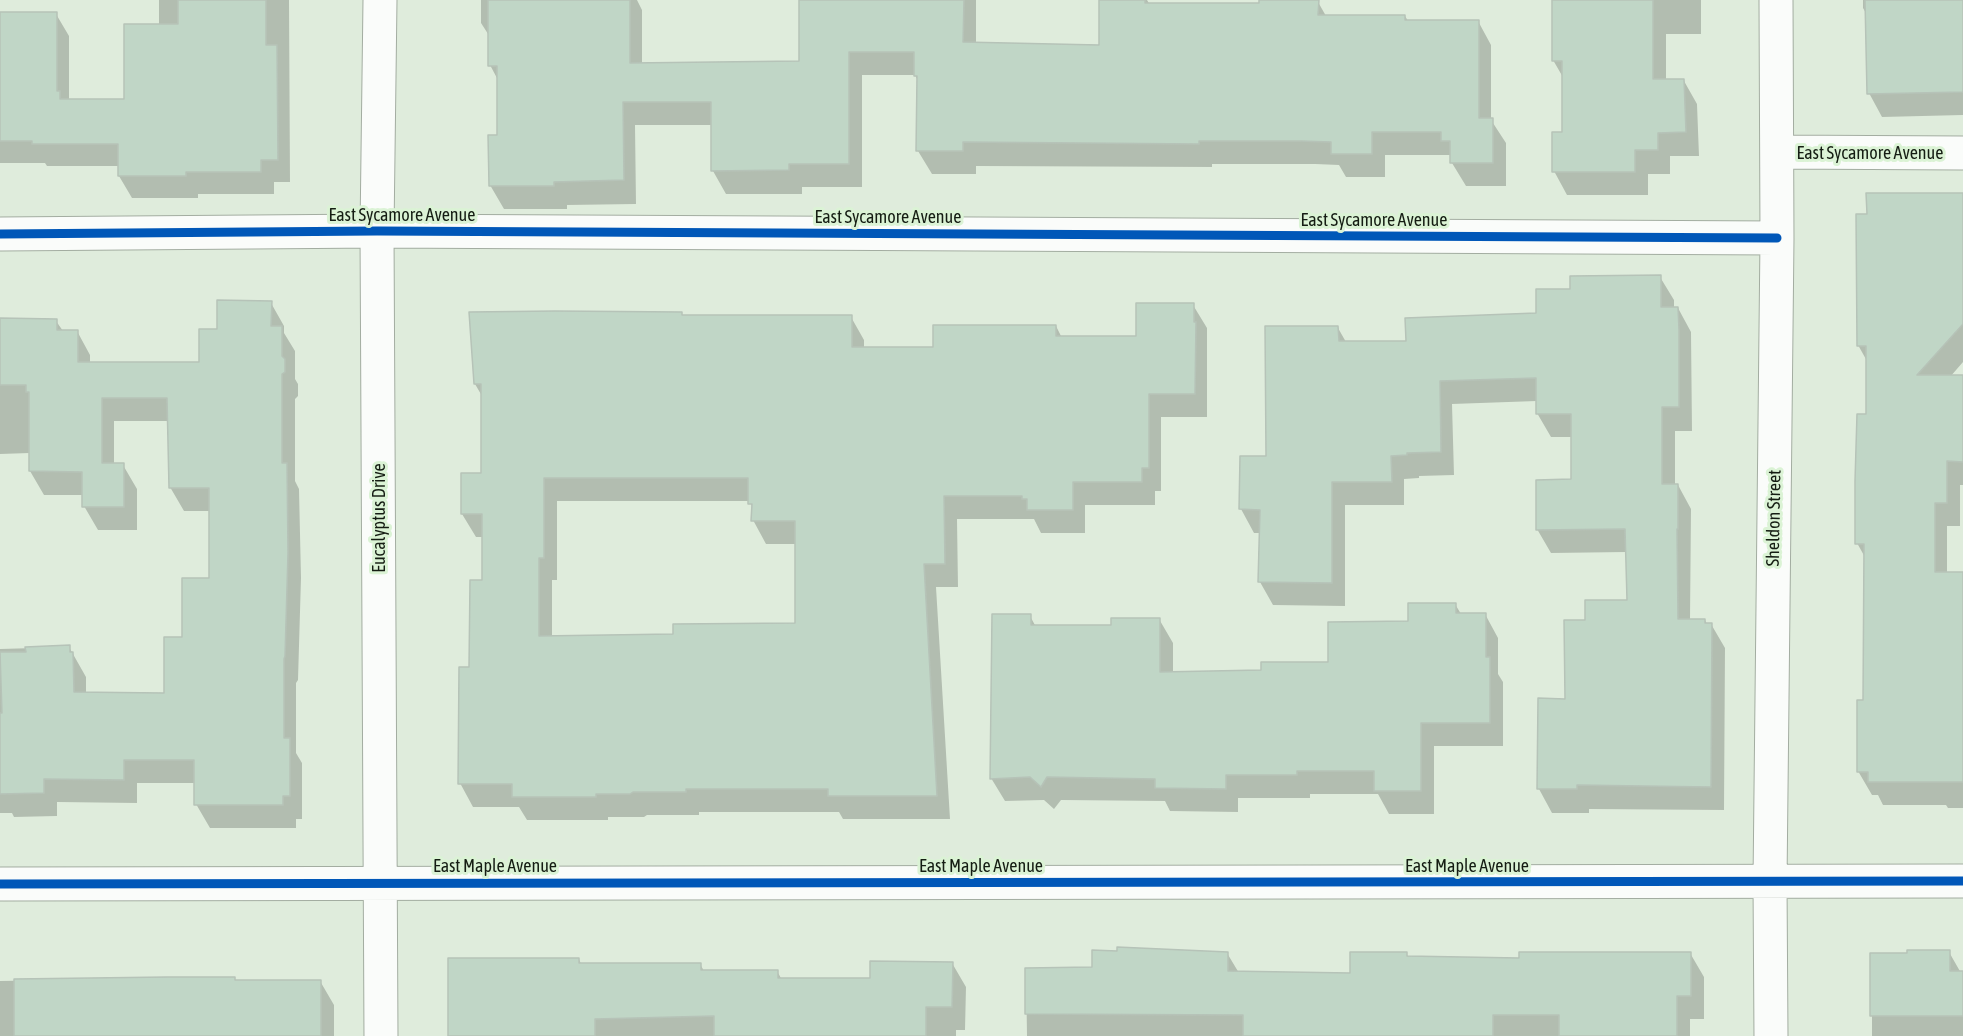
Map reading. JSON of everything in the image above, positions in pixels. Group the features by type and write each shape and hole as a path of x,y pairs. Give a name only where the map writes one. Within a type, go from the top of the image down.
{"street":[{"name":"Eucalyptus Drive","path":"380,0 377,231 381,1036"},
{"name":"Sheldon Street","path":"1771,1036 1770,882 1777,238 1776,0"},
{"name":"East Sycamore Avenue","path":"1777,152 1963,153"},
{"name":"East Sycamore Avenue","path":"0,234 377,231 1777,238"},
{"name":"East Maple Avenue","path":"0,884 1963,882"}],"building":[{"path":"178,0 266,0 266,45 277,45 278,160 261,160 261,172 186,172 186,176 118,176 118,144 32,144 32,141 0,141 0,12 57,12 57,91 60,91 60,99 124,99 124,24 178,24"},
{"path":"488,0 630,0 630,63 799,61 799,0 964,0 963,42 1099,45 1099,0 1145,0 1145,3 1259,3 1259,0 1319,0 1318,15 1405,15 1405,20 1479,20 1479,118 1493,118 1493,163 1450,163 1450,141 1441,141 1441,132 1372,132 1372,154 1331,154 1331,142 1301,141 1199,141 1199,144 963,142 963,151 916,151 917,76 914,76 914,52 849,52 849,164 789,164 789,170 711,171 711,102 623,102 624,180 554,182 554,186 489,186 488,135 497,135 497,66 488,66"},
{"path":"1552,0 1653,0 1653,79 1684,79 1686,132 1658,133 1658,150 1635,150 1635,172 1552,172 1552,132 1562,132 1562,61 1552,61"},
{"path":"1865,0 1963,0 1963,92 1867,94"},
{"path":"1866,193 1963,193 1963,324 1917,375 1963,375 1963,462 1947,461 1947,503 1935,503 1935,572 1963,572 1963,782 1868,782 1868,772 1857,772 1857,700 1863,700 1864,544 1855,544 1855,481 1857,414 1866,414 1866,346 1857,346 1856,214 1867,214"},
{"path":"1661,275 1661,307 1678,307 1679,330 1679,407 1662,407 1662,484 1678,484 1678,619 1705,619 1705,623 1712,623 1711,787 1577,785 1577,789 1537,789 1538,698 1565,699 1564,620 1585,620 1585,600 1627,600 1625,529 1536,530 1536,480 1571,479 1571,414 1536,414 1536,378 1440,381 1441,452 1391,456 1392,482 1332,482 1332,583 1258,582 1260,510 1239,509 1240,456 1266,456 1265,326 1338,326 1339,341 1406,341 1405,318 1536,313 1536,289 1570,289 1570,276"},
{"path":"217,300 272,301 271,326 282,326 282,356 285,359 285,372 282,374 282,463 287,463 288,553 284,738 290,738 290,796 283,796 283,805 194,805 194,760 124,760 124,780 44,779 44,793 0,794 0,713 2,713 0,652 26,652 25,647 70,645 70,652 73,652 74,692 164,693 164,637 182,637 182,578 209,578 209,488 169,488 167,398 102,398 102,463 124,463 124,507 82,507 82,472 29,471 29,392 26,392 26,385 0,385 0,318 57,319 57,330 78,330 78,362 199,362 199,329 217,329"},
{"path":"1136,303 1194,303 1195,394 1149,394 1149,468 1142,468 1142,482 1073,482 1073,510 1027,510 1027,499 1022,499 1022,496 944,496 945,564 924,564 937,796 828,796 828,789 686,789 686,792 596,794 596,797 512,797 512,784 458,784 459,667 469,667 470,580 482,580 482,514 461,514 461,473 481,473 481,384 474,384 469,312 852,315 852,347 933,347 933,325 1056,325 1056,336 1136,336","holes":["544,478 748,478 748,504 752,504 751,521 795,521 795,623 673,624 673,634 539,636 539,558 544,558"]},
{"path":"1408,603 1456,603 1456,613 1486,613 1486,657 1490,657 1490,723 1421,723 1421,791 1374,791 1374,771 1297,771 1297,775 1226,775 1226,789 1155,788 1155,779 1047,777 1041,787 1030,777 990,779 992,614 1031,614 1031,625 1111,625 1111,618 1160,618 1160,672 1261,670 1261,662 1328,662 1328,622 1408,621"},
{"path":"1117,947 1228,952 1228,971 1350,973 1350,952 1407,952 1407,956 1519,958 1519,952 1691,952 1691,996 1677,996 1677,1036 1559,1036 1559,1015 1493,1015 1493,1036 1243,1036 1243,1015 1025,1014 1025,968 1092,967 1092,950 1117,951"},
{"path":"1907,950 1950,950 1950,971 1963,971 1963,1016 1870,1016 1870,953 1907,953"},
{"path":"448,958 579,958 579,963 701,963 701,970 778,970 778,978 870,978 870,961 953,962 952,1007 926,1007 926,1036 714,1036 714,1016 595,1019 595,1036 448,1036"},
{"path":"167,977 321,980 321,1036 14,1036 14,979"}],"cycle path":[{"path":"0,234 377,231 1777,238"},
{"path":"0,884 1963,881"}]}
